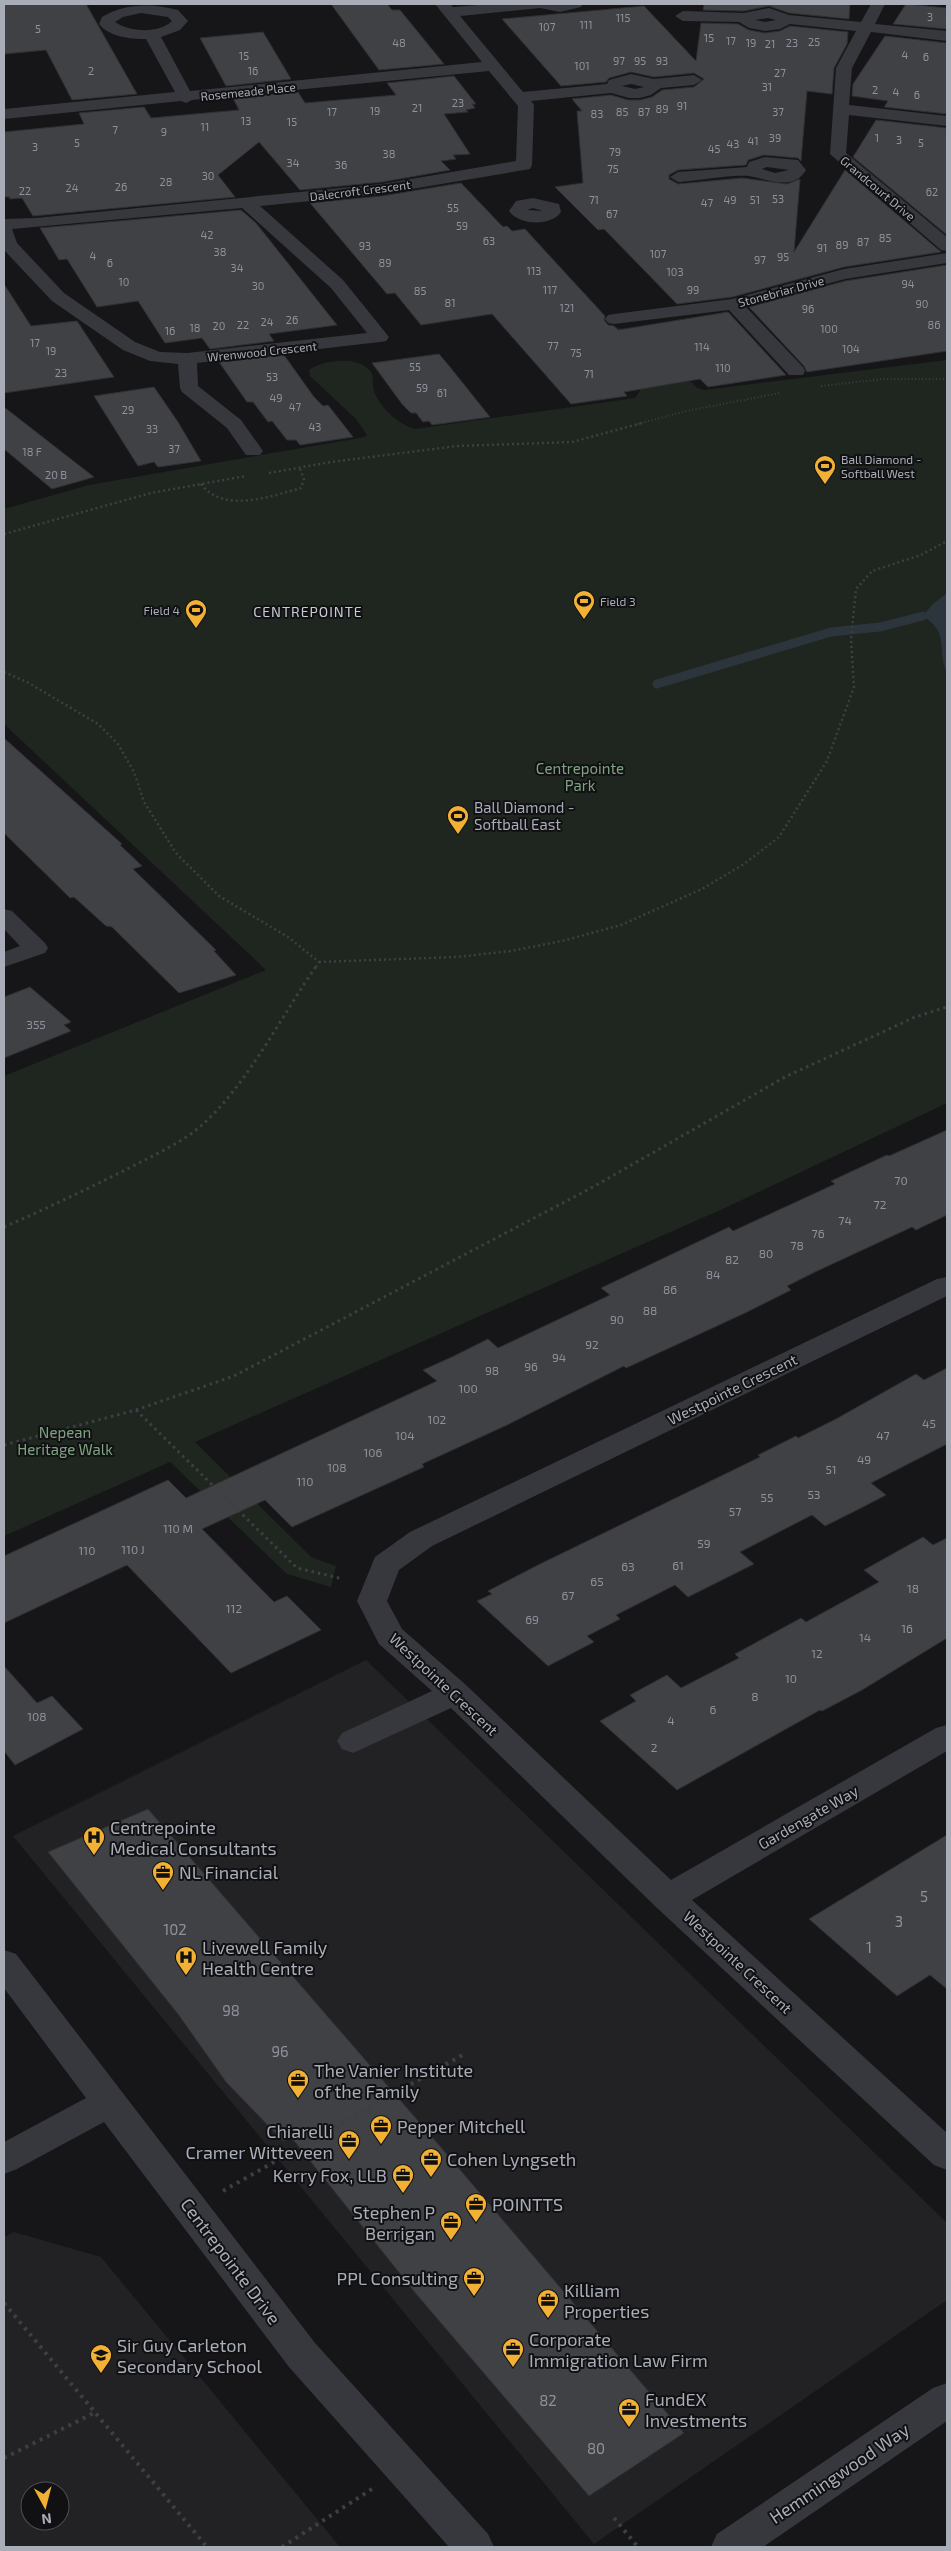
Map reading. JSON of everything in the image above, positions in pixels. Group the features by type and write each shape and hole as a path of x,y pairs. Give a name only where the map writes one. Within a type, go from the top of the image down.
{"street":[{"path":"446,8 541,4 560,8 576,4"},
{"name":"Grandcourt Drive","path":"878,4 844,68 838,154 947,246"},
{"name":"Dalecroft Crescent","path":"4,224 36,223 382,189 524,165 526,105 446,8"},
{"path":"683,16 746,18 748,23 765,26 777,25 785,19 848,24 865,28 947,36"},
{"path":"151,33 186,98"},
{"name":"Rosemeade Place","path":"4,114 186,98 492,66"},
{"path":"519,97 614,88 615,83 631,79 644,80 652,84 694,80"},
{"path":"840,109 947,121"},
{"path":"678,177 753,171 759,164 771,162 786,163 796,167 844,160"},
{"path":"494,170 527,204 519,207 517,212 546,222"},
{"name":"Wrenwood Crescent","path":"4,229 9,245 58,297 129,346 157,357 187,359 380,337 337,284 246,202"},
{"name":"Stonebriar Drive","path":"614,319 733,304 844,274 947,258"},
{"path":"733,304 796,371"},
{"path":"187,359 189,388 234,424 253,451"},
{"path":"4,916 36,948 4,960"},
{"name":"Westpointe Crescent","path":"947,1285 422,1539 386,1564 372,1601 390,1636 455,1693 668,1898 947,2155"},
{"path":"353,1741 455,1693"},
{"name":"Gardengate Way","path":"668,1898 947,1736"},
{"name":"Centrepointe Drive","path":"4,1963 302,2355 474,2547"},
{"path":"4,2159 110,2102"},
{"name":"Hemmingwood Way","path":"731,2547 944,2407"}],"path":[{"path":"820,386 890,378 947,378"},
{"path":"267,473 331,462 458,446 572,442 686,411 783,392"},
{"path":"200,484 210,495 223,499 256,498 301,488 304,479 300,468"},
{"path":"4,534 151,493 251,476"},
{"path":"4,672 27,682 98,724 118,744 134,772 144,802 176,852 219,896 288,937 319,962 457,957 511,951 562,941 621,925 702,889 744,864 779,837 827,761 854,687 851,639 856,589 872,571 921,555 947,541"},
{"path":"4,1226 110,1179 162,1151 210,1118 275,1029 290,1001 319,962"},
{"path":"4,1445 136,1410 234,1376 287,1350 593,1187 785,1077 907,1021 947,1007"},
{"path":"136,1410 297,1568 377,1587"},
{"path":"192,2210 271,2163 466,2053"},
{"path":"4,2303 207,2547"},
{"path":"4,2458 96,2412"},
{"path":"282,2547 404,2469"},
{"path":"614,2518 638,2547"}],"shaded area":[{"path":"947,593 947,672 937,629 923,616 932,605"},
{"path":"366,1660 947,2223 947,2300 594,2544 13,1836"},
{"name":"Sir Guy Carleton Secondary School","path":"14,2232 101,2257 340,2547 4,2547 4,2237"}],"green space":[{"name":"Centrepointe Park","path":"601,323 643,334 697,388 704,390 947,360 947,1103 727,1207 195,1442 311,1557 336,1566 331,1587 287,1574 170,1462 4,1536 4,1076 266,970 4,724 4,509 89,485 365,437 367,435 356,419 310,376 309,370 332,362 350,361 365,367 371,372 374,391 385,409 402,423 415,429 635,398 640,391 640,380"}],"building":[{"path":"4,4 86,4 137,94 72,100 46,50 4,54"},
{"path":"331,4 387,4 392,10 400,10 444,64 379,70"},
{"path":"704,4 850,4 849,19 789,13 769,6 744,11 703,10"},
{"path":"906,4 947,8 947,29 893,24"},
{"path":"644,6 696,61 701,23 738,24 749,30 765,33 780,31 790,26 848,32 847,44 834,68 832,94 807,91 801,161 798,158 764,155 748,160 746,165 678,170 669,175 669,179 678,184 742,178 787,184 800,179 794,252 845,170 941,252 844,267 732,297 677,304 604,229 598,230 555,187 583,183 577,111 582,111 572,99 611,95 628,100 640,100 652,97 662,90 694,87 704,79 694,73 654,77 631,72 609,78 606,82 561,86 502,19"},
{"path":"263,32 291,79 226,86 200,38"},
{"path":"885,36 947,43 947,114 884,107 888,101 852,96 853,84"},
{"path":"454,76 476,104 472,104 475,108 466,110 468,112 444,114 470,154 453,155 456,159 441,161 450,170 382,182 300,190 259,142 218,175 235,197 33,216 22,198 10,199 9,197 4,197 4,132 84,124 79,113 144,107 151,118 239,110 233,98 298,92 305,103 396,95 387,83"},
{"path":"876,120 947,128 947,235 853,157"},
{"path":"461,183 503,227 507,226 512,231 525,229 605,316 604,320 608,325 614,326 618,330 728,312 786,375 708,387 700,379 624,392 627,396 571,404 492,314 421,325 395,293 387,294 310,203 382,196"},
{"path":"241,210 256,223 337,325 269,334 274,341 210,349 202,338 165,343 138,301 97,307 67,259 59,260 40,228"},
{"path":"947,265 947,351 807,372 804,366 749,307 845,281"},
{"path":"4,284 31,326 77,321 114,377 4,393"},
{"path":"439,354 490,417 432,425 429,421 423,422 416,413 411,413 402,404 372,363"},
{"path":"284,355 314,397 323,406 328,405 353,437 300,445 296,440 287,440 272,421 268,422 253,402 247,402 219,362"},
{"path":"154,387 201,461 158,467 154,462 138,466 94,396"},
{"path":"4,407 94,477 52,489 4,449"},
{"path":"4,738 122,844 120,845 142,866 133,869 216,950 214,951 236,975 179,993 112,927 106,926 74,897 70,898 4,833"},
{"path":"30,987 71,1022 64,1025 71,1031 4,1058 4,997"},
{"path":"947,1130 947,1215 916,1230 912,1227 815,1272 787,1286 791,1290 745,1313 626,1368 624,1366 507,1425 422,1464 424,1467 292,1527 265,1500 202,1529 274,1602 287,1596 321,1630 231,1673 127,1565 4,1623 4,1556 168,1480 186,1498 437,1381 423,1370 488,1339 498,1348 610,1295 601,1288 729,1227 733,1231 835,1184 831,1181"},
{"path":"947,1368 947,1444 871,1483 886,1495 825,1526 812,1515 740,1552 754,1564 688,1597 675,1585 616,1615 620,1619 587,1636 594,1642 548,1666 477,1601 492,1594 488,1591 538,1565 760,1457 758,1455 796,1436 798,1438 836,1419 916,1374 924,1380"},
{"path":"923,1537 933,1545 947,1538 947,1638 862,1690 822,1711 820,1710 677,1790 600,1721 636,1701 630,1695 667,1675 681,1688 739,1658 735,1654 801,1618 806,1622 879,1582 864,1570"},
{"path":"4,1666 37,1703 52,1696 83,1729 15,1765 4,1751"},
{"path":"148,1809 439,2145 684,2433 589,2496 417,2295 291,2137 283,2141 226,2082 178,2014 48,1852"},
{"path":"947,1835 947,1989 930,1975 897,1996 809,1919"}],"waterway":[{"path":"657,684 831,632 880,627 923,616"}],"place":[{"name":"Ball Diamond - Softball West","path":"825,485"},
{"name":"Field 3","path":"584,620"},
{"name":"Field 4","path":"196,629"},
{"name":"Ball Diamond - Softball East","path":"458,835"},
{"name":"Centrepointe Medical Consultants","path":"94,1856"},
{"name":"NL Financial","path":"163,1891"},
{"name":"Livewell Family Health Centre","path":"186,1976"},
{"name":"The Vanier Institute of the Family","path":"298,2099"},
{"name":"Pepper Mitchell","path":"381,2145"},
{"name":"Chiarelli Cramer Witteveen","path":"349,2160"},
{"name":"Cohen Lyngseth","path":"431,2178"},
{"name":"Kerry Fox, LLB","path":"403,2194"},
{"name":"POINTTS","path":"476,2223"},
{"name":"Stephen P Berrigan","path":"451,2241"},
{"name":"PPL Consulting","path":"474,2297"},
{"name":"Killiam Properties","path":"548,2319"},
{"name":"Corporate Immigration Law Firm","path":"513,2368"},
{"name":"Sir Guy Carleton Secondary School","path":"101,2374"},
{"name":"FundEX Investments","path":"629,2428"}],"district":[{"name":"CENTREPOINTE","path":"308,611"}],"park label":[{"name":"Nepean Heritage Walk","path":"65,1440"}]}
